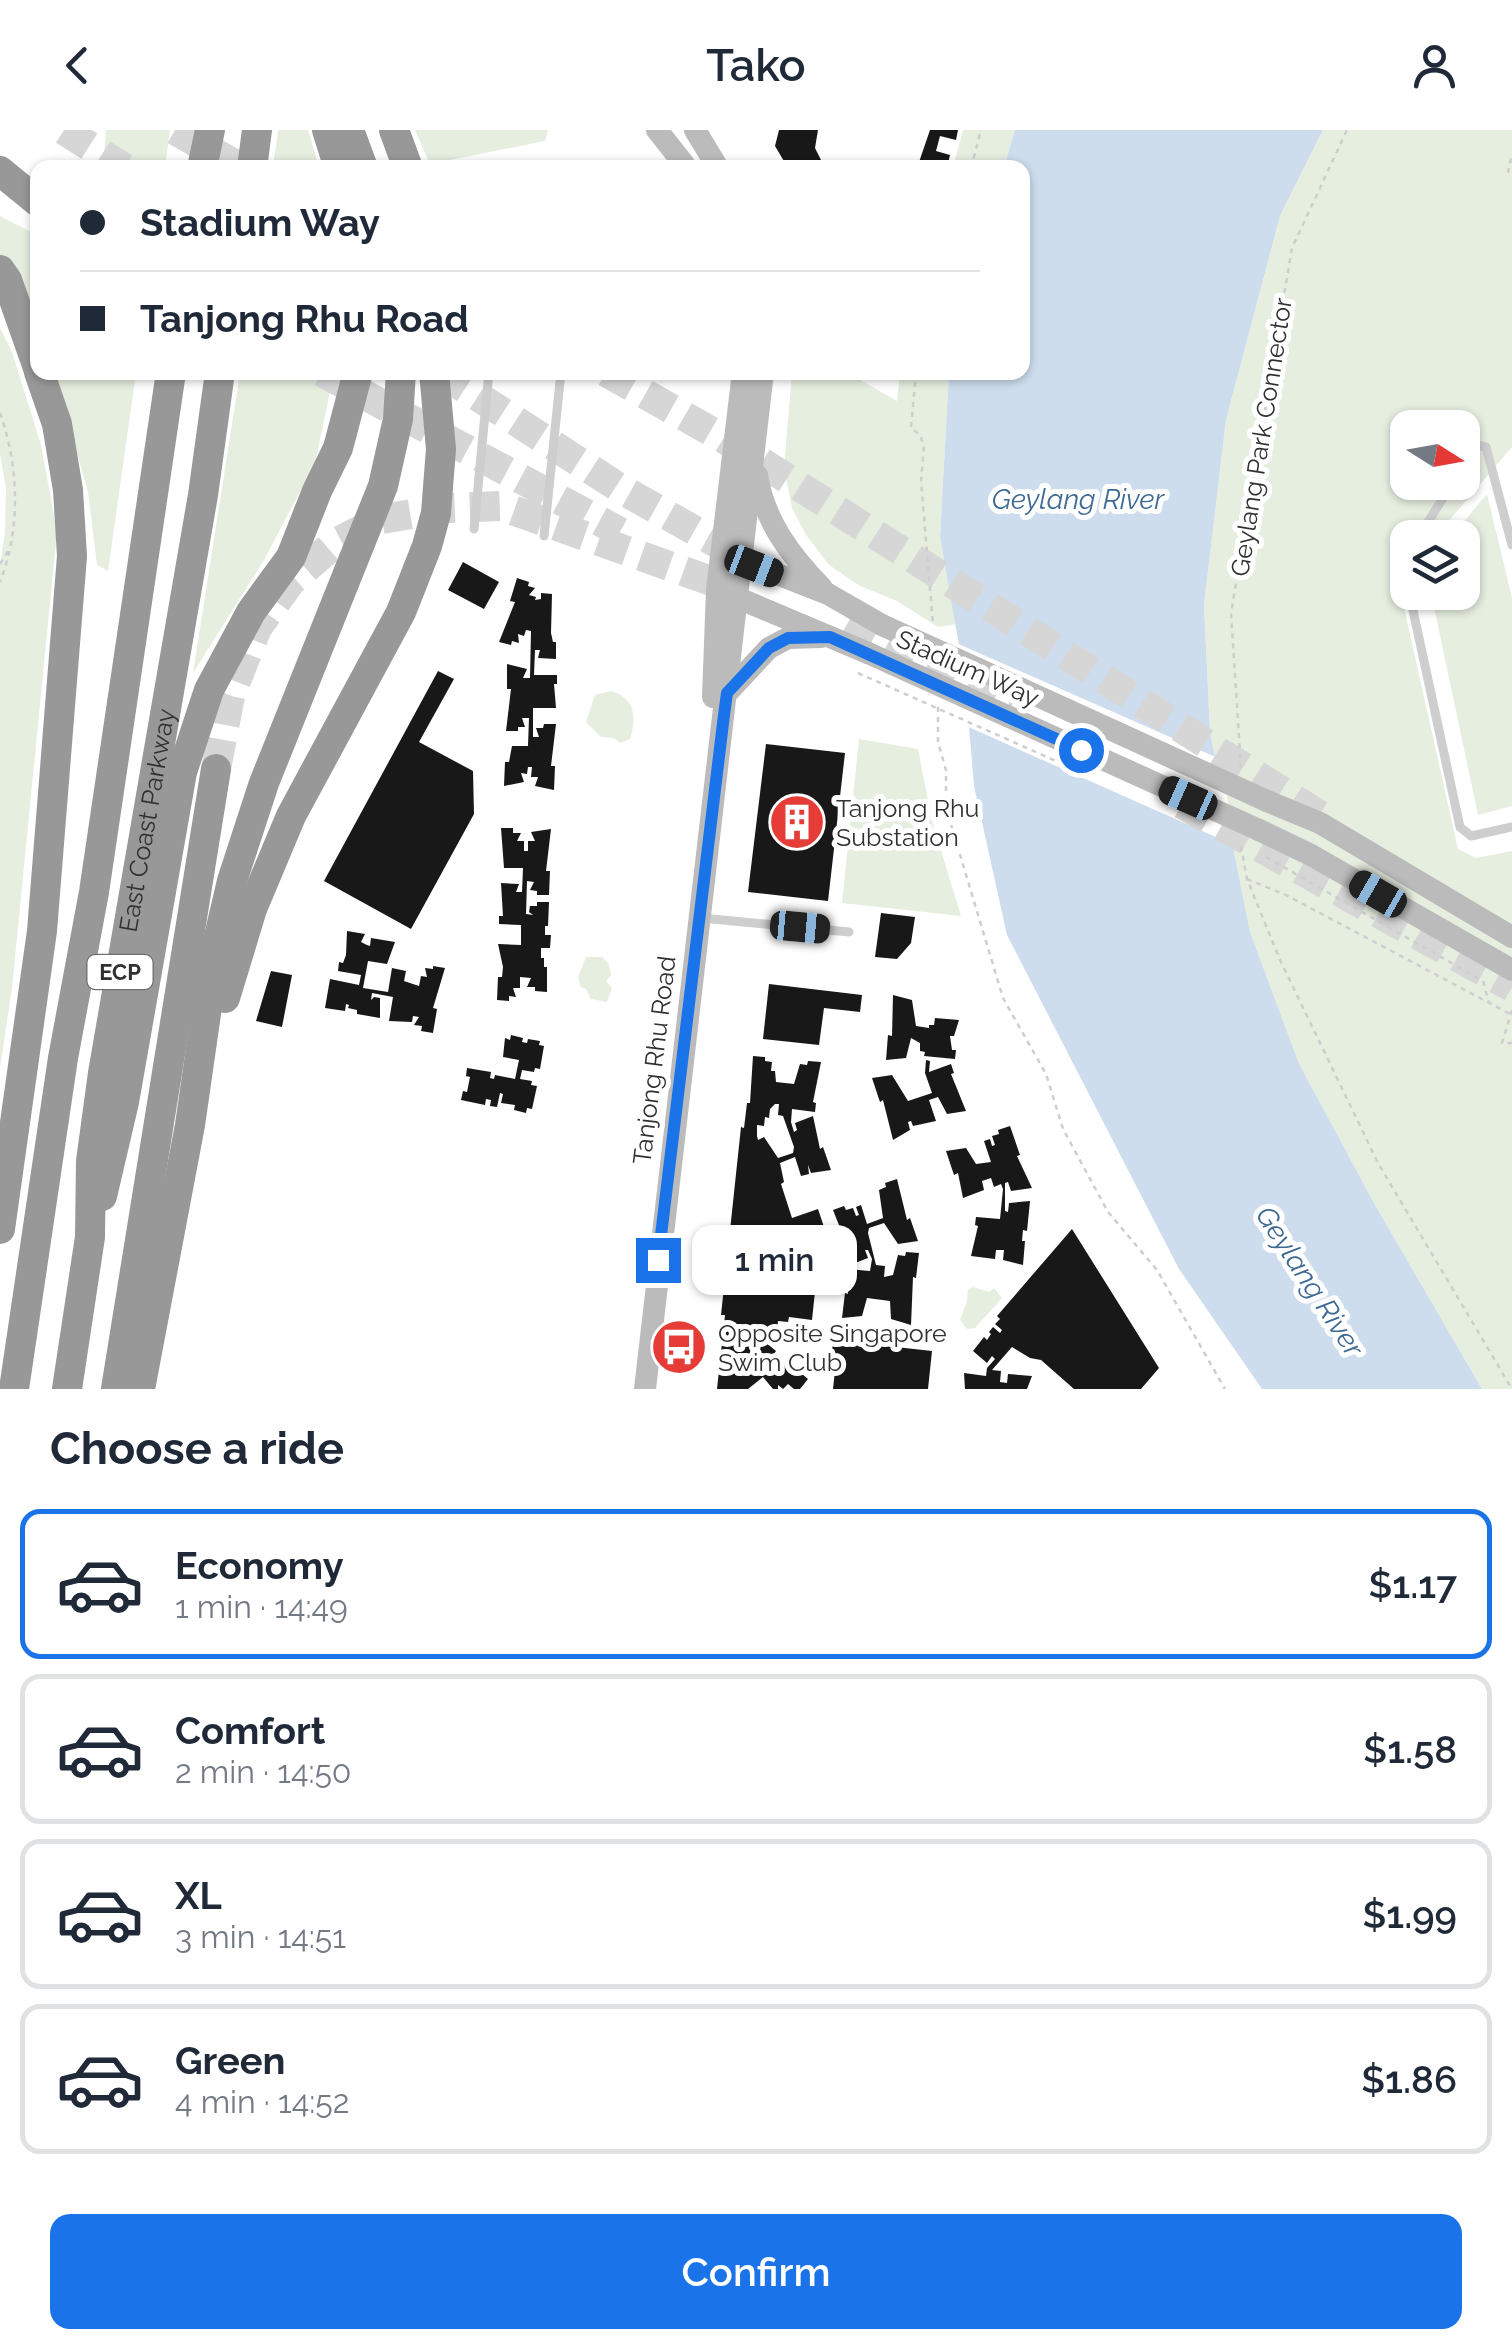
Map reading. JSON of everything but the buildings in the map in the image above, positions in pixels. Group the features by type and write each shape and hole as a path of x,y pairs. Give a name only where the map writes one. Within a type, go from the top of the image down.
{"highway":[{"path":"192,160 193,130"},
{"path":"204,160 210,130"},
{"path":"253,160 257,130"},
{"path":"327,130 336,160"},
{"path":"349,130 360,160"},
{"path":"394,130 405,160"},
{"path":"0,171 30,195"},
{"path":"0,270 30,347"},
{"path":"0,1229 42,931 72,556 68,490 56,424 41,380"},
{"name":"East Coast Parkway","path":"14,1389 62,1058 94,892 170,380"},
{"name":"East Coast Parkway","path":"67,1389 90,1237 91,1161 103,1073 203,495 219,380"},
{"path":"90,1237 110,1172 124,1102 182,772 208,690 251,612 292,557 338,448 356,380"},
{"path":"140,1389 190,1124 214,958 240,852 383,486 398,419 400,380"},
{"path":"190,1124 259,893 291,816 401,612 427,546 436,513 441,449 435,380"},
{"path":"62,1058 51,1016 82,643 83,596 72,556"},
{"path":"116,1389 216,769"}],"street":[{"path":"657,130 681,160"},
{"path":"695,130 713,160"},
{"name":"Tanjong Rhu Road","path":"720,738 712,701 732,556 743,380"},
{"name":"Tanjong Rhu Road","path":"732,556 754,457 762,380"},
{"path":"754,457 758,486 774,528 793,557 828,594"},
{"name":"Stadium Way","path":"732,556 828,594 882,625 1320,823 1512,937"},
{"name":"Tanjong Rhu Road","path":"645,1389 727,693 727,593"},
{"name":"Stadium Way","path":"727,593 830,637 863,663 1256,840 1312,856 1512,970"},
{"path":"727,693 769,648 788,638 830,637"}],"lane":[{"path":"474,529 487,380"},
{"path":"544,536 560,380"},
{"path":"1480,444 1486,446 1512,545"},
{"path":"1413,610 1460,827 1471,836 1512,826"},
{"path":"699,918 849,932"}],"path":[{"path":"972,160 981,130"},
{"name":"Geylang Park Connector","path":"1241,755 1231,613 1292,248 1347,130"},
{"path":"1508,173 1512,154"},
{"path":"915,380 911,428 920,435 924,446 922,481 934,634"},
{"path":"0,413 14,488 15,525 0,582"},
{"path":"0,564 11,547"},
{"path":"863,663 1073,770"},
{"path":"938,704 946,808 1003,998 1046,1074 1064,1130 1108,1212 1157,1270 1225,1389"},
{"path":"1235,842 1256,840 1483,981 1489,1004"},
{"path":"1512,1043 1502,1044 1511,1013 1247,879 1280,960 1378,1162 1512,1388"}],"shaded area":[{"path":"106,130 170,130 166,160 104,160"},
{"path":"278,130 308,130 317,160 274,160"},
{"path":"415,130 548,130 545,141 450,160 428,160"},
{"path":"963,130 1015,130 1006,160 955,160"},
{"path":"1323,130 1512,130 1512,447 1480,484 1480,410 1390,410 1390,500 1467,500 1450,520 1390,520 1390,610 1404,610 1458,849 1476,858 1512,851 1512,1389 1482,1389 1374,1203 1299,1065 1250,932 1210,732 1204,605 1226,420 1280,216"},
{"path":"0,216 30,231 30,314 0,256"},
{"path":"0,328 12,352 41,445 57,532 12,988 0,1068 0,564 6,488 0,454"},
{"path":"56,380 135,380 108,571 97,565 88,492"},
{"path":"239,380 333,380 315,463 264,560 193,673"},
{"path":"791,380 860,380 897,401 899,380 949,380 940,536 957,624 938,627 829,565 792,508 784,468"},
{"path":"1487,494 1512,598 1512,806 1478,815 1435,610 1480,610 1480,520 1465,520"},
{"path":"610,691 625,698 632,709 630,739 620,743 601,737 586,722 595,695"},
{"path":"859,739 918,749 932,821 961,916 842,903"},
{"path":"586,957 602,957 609,964 611,975 606,981 612,988 607,1002 591,999 581,987 578,977"},
{"path":"994,1288 1002,1298 975,1328 967,1329 960,1320 968,1289 989,1292"}],"water":[{"name":"Geylang River","path":"1015,130 1323,130 1280,216 1226,420 1204,605 1210,732 1250,932 1299,1064 1482,1389 1262,1389 1179,1269 1007,935 974,786 965,680 940,536 949,380 1030,380 1030,160 1006,160"}],"pier":[{"path":"954,642 1220,759 1236,846 964,725"}],"tunnel":[{"path":"64,130 111,160"},
{"path":"175,130 227,160"},
{"path":"337,380 620,532"},
{"path":"452,380 621,489 745,559"},
{"path":"620,380 723,438 1330,822"},
{"path":"216,769 230,696 257,628 291,581 334,544 382,519 448,508 501,506 742,592"},
{"path":"850,619 1010,709"},
{"path":"1182,804 1512,987"}],"place":[{"name":"Tanjong Rhu Substation","path":"797,822"},
{"name":"Opposite Singapore Swim Club","path":"679,1347"}],"route":[{"path":"658,1260 708,824 727,693 750,664 788,638 830,637 1081,750"}]}
